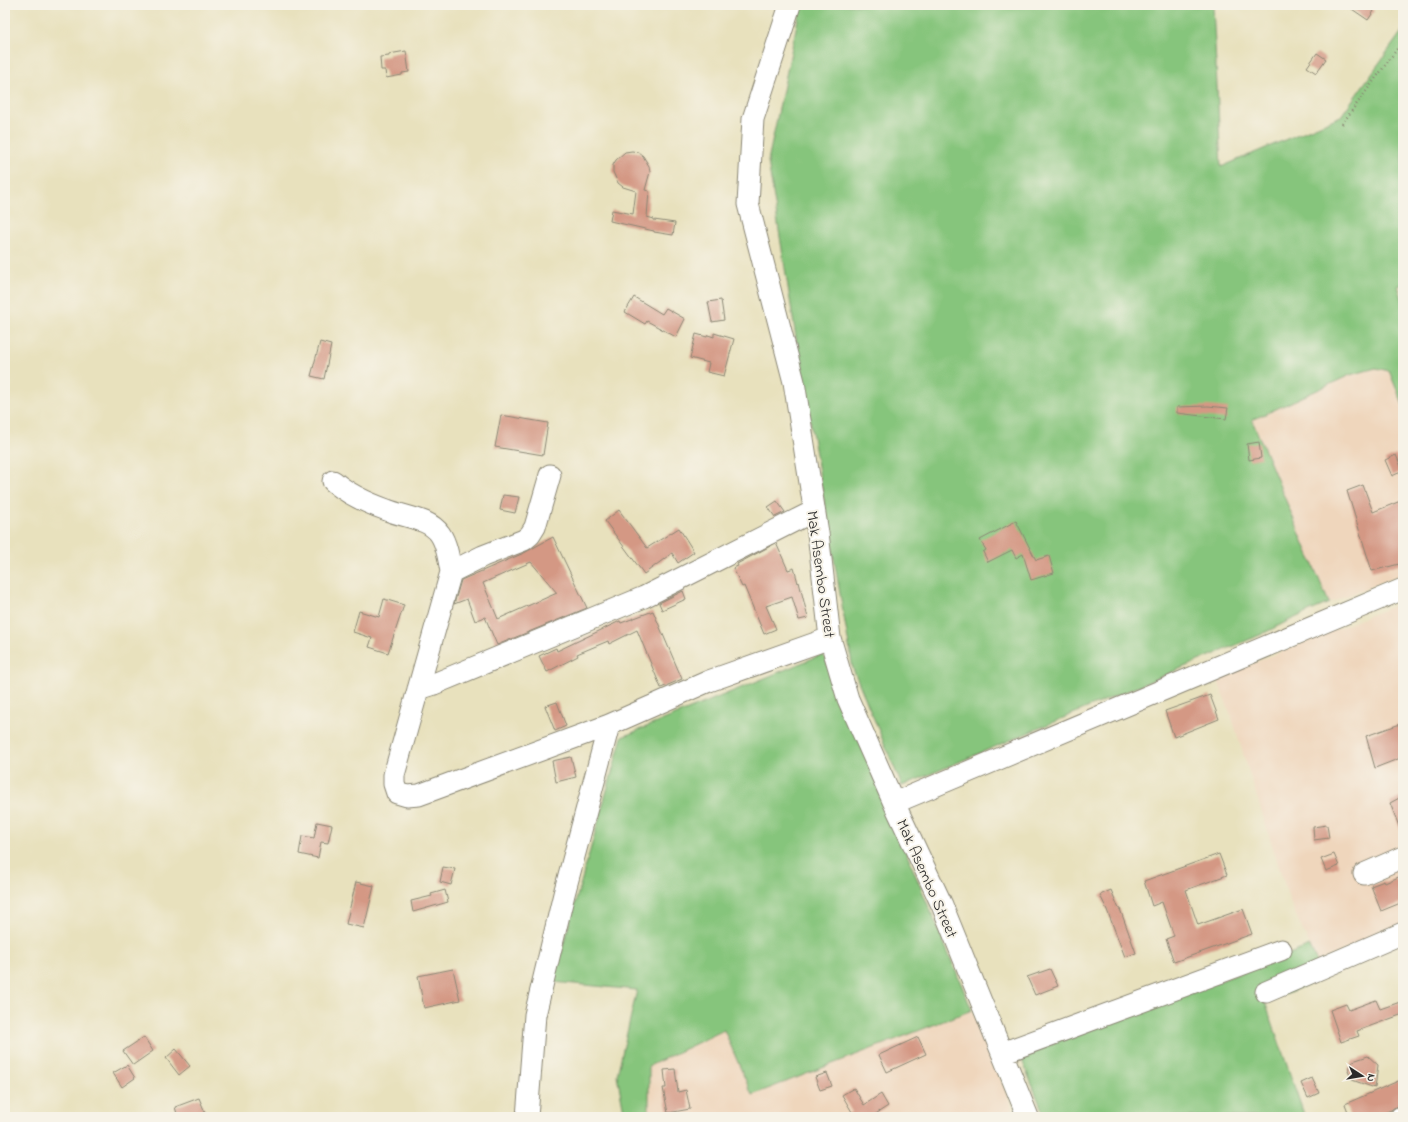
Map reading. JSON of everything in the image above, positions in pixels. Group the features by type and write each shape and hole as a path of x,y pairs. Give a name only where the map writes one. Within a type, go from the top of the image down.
{"street":[{"name":"Mak Asembo Street","path":"790,5 753,118 748,204 794,382 814,511 830,638 848,699 894,803 942,905 1028,1117"},
{"path":"451,572 483,556 524,540 535,527 550,475"},
{"path":"333,481 342,490 355,497 387,510 428,523 440,534 446,550 451,572 394,775 394,784 397,793 407,796 419,795 609,725 709,681 830,638"},
{"path":"418,689 434,684 644,597 814,511"},
{"path":"894,803 1403,589"},
{"path":"527,1117 535,1015 564,894 609,725"},
{"path":"1364,874 1403,857"},
{"path":"1266,992 1403,933"},
{"path":"1002,1053 1281,950"}],"path":[{"path":"1342,124 1403,41"}],"shaded area":[{"path":"1376,368 1389,371 1403,405 1403,574 1329,603 1252,420 1350,375"},
{"path":"1403,602 1403,925 1317,962 1290,902 1233,721 1217,678"},
{"path":"972,1010 1016,1117 649,1117 649,1066 725,1030 752,1094"}],"green space":[{"path":"803,5 1213,5 1221,167 1341,116 1403,30 1403,284 1398,286 1403,301 1403,405 1389,371 1376,368 1350,375 1252,420 1329,603 1260,635 902,786 853,669 798,350 768,161 799,14"},
{"path":"823,654 972,1010 752,1095 724,1030 649,1066 649,1117 625,1117 617,1075 637,990 553,982 622,737"},
{"path":"1310,946 1324,978 1265,1002 1305,1117 1045,1117 1020,1055 1163,1003"}],"building":[{"path":"1346,5 1366,5 1374,11 1368,20"},
{"path":"406,51 409,72 386,78 385,70 381,70 380,57"},
{"path":"1317,53 1326,59 1316,73 1307,67"},
{"path":"625,152 638,152 643,156 649,166 650,172 645,190 649,191 647,217 654,220 675,223 673,235 610,221 612,210 633,214 636,191 623,187 618,183 613,172 613,165 616,160"},
{"path":"634,297 662,314 666,308 685,319 676,337 647,321 645,324 625,312"},
{"path":"721,300 724,320 712,322 708,302"},
{"path":"714,333 734,339 724,376 707,372 709,363 690,358 696,334 714,337"},
{"path":"320,342 331,345 324,379 311,376"},
{"path":"1208,406 1228,408 1226,419 1177,413 1177,407"},
{"path":"501,415 548,423 543,455 495,447"},
{"path":"1259,442 1261,458 1249,460 1247,444"},
{"path":"1396,455 1403,471 1392,476 1385,460"},
{"path":"1363,485 1373,512 1403,500 1403,563 1372,571 1347,491"},
{"path":"503,495 519,497 515,513 500,510"},
{"path":"777,501 785,512 775,517 768,507"},
{"path":"619,510 647,548 679,528 694,552 678,563 672,553 644,574 605,521"},
{"path":"1016,521 1036,560 1049,556 1054,573 1031,580 1023,554 1016,558 1012,550 988,562 983,552 986,550 980,540"},
{"path":"553,537 587,608 497,645 485,617 475,621 467,599 454,604 461,580 524,553","holes":["531,562 557,593 498,619 483,583"]},
{"path":"776,543 788,570 794,568 808,618 799,620 792,597 766,606 776,629 764,634 744,586 742,587 733,568 738,566 737,564"},
{"path":"683,591 686,599 662,610 659,603"},
{"path":"384,599 404,605 388,653 369,647 372,638 353,632 359,611 379,617"},
{"path":"653,611 682,679 661,688 637,630 609,644 608,641 577,654 578,656 547,672 539,656 556,648 557,651 620,621 621,623"},
{"path":"1210,695 1219,719 1174,737 1165,711"},
{"path":"557,702 566,726 555,731 545,706"},
{"path":"1403,723 1403,757 1375,768 1366,736"},
{"path":"571,757 576,777 556,782 552,761"},
{"path":"1403,796 1403,833 1402,834 1390,803"},
{"path":"317,822 332,825 328,843 321,842 318,858 299,854 302,836 314,838"},
{"path":"1327,825 1329,838 1314,840 1313,827"},
{"path":"1219,854 1227,875 1186,890 1198,925 1243,909 1252,934 1174,962 1166,939 1174,936 1162,902 1152,906 1144,881"},
{"path":"1334,854 1339,866 1326,871 1321,859"},
{"path":"443,867 455,869 451,885 440,882"},
{"path":"1403,875 1403,902 1381,911 1371,886 1384,881 1385,883"},
{"path":"356,882 374,886 364,928 346,924"},
{"path":"445,890 448,902 413,912 411,901 432,896 431,894"},
{"path":"1111,890 1120,909 1136,953 1125,957 1100,895"},
{"path":"453,969 460,1000 424,1008 418,976"},
{"path":"1050,969 1058,986 1035,995 1027,977"},
{"path":"1376,1000 1380,1009 1403,1001 1403,1014 1357,1031 1359,1036 1341,1042 1330,1010 1346,1004 1349,1010"},
{"path":"144,1037 153,1051 133,1065 123,1051"},
{"path":"918,1037 926,1054 887,1072 879,1055"},
{"path":"176,1049 190,1066 179,1075 166,1058"},
{"path":"1368,1056 1378,1065 1375,1088 1352,1080 1348,1071 1353,1061"},
{"path":"127,1065 135,1078 122,1087 113,1073"},
{"path":"675,1069 678,1092 686,1090 690,1109 668,1113 663,1088 666,1088 664,1070"},
{"path":"827,1073 832,1086 820,1090 815,1077"},
{"path":"1312,1078 1319,1093 1308,1098 1301,1083"},
{"path":"1403,1079 1403,1104 1375,1117 1350,1117 1345,1104"},
{"path":"854,1088 864,1105 881,1094 888,1106 871,1117 844,1117 852,1112 842,1095"},
{"path":"199,1098 207,1117 178,1117 175,1107"}]}
